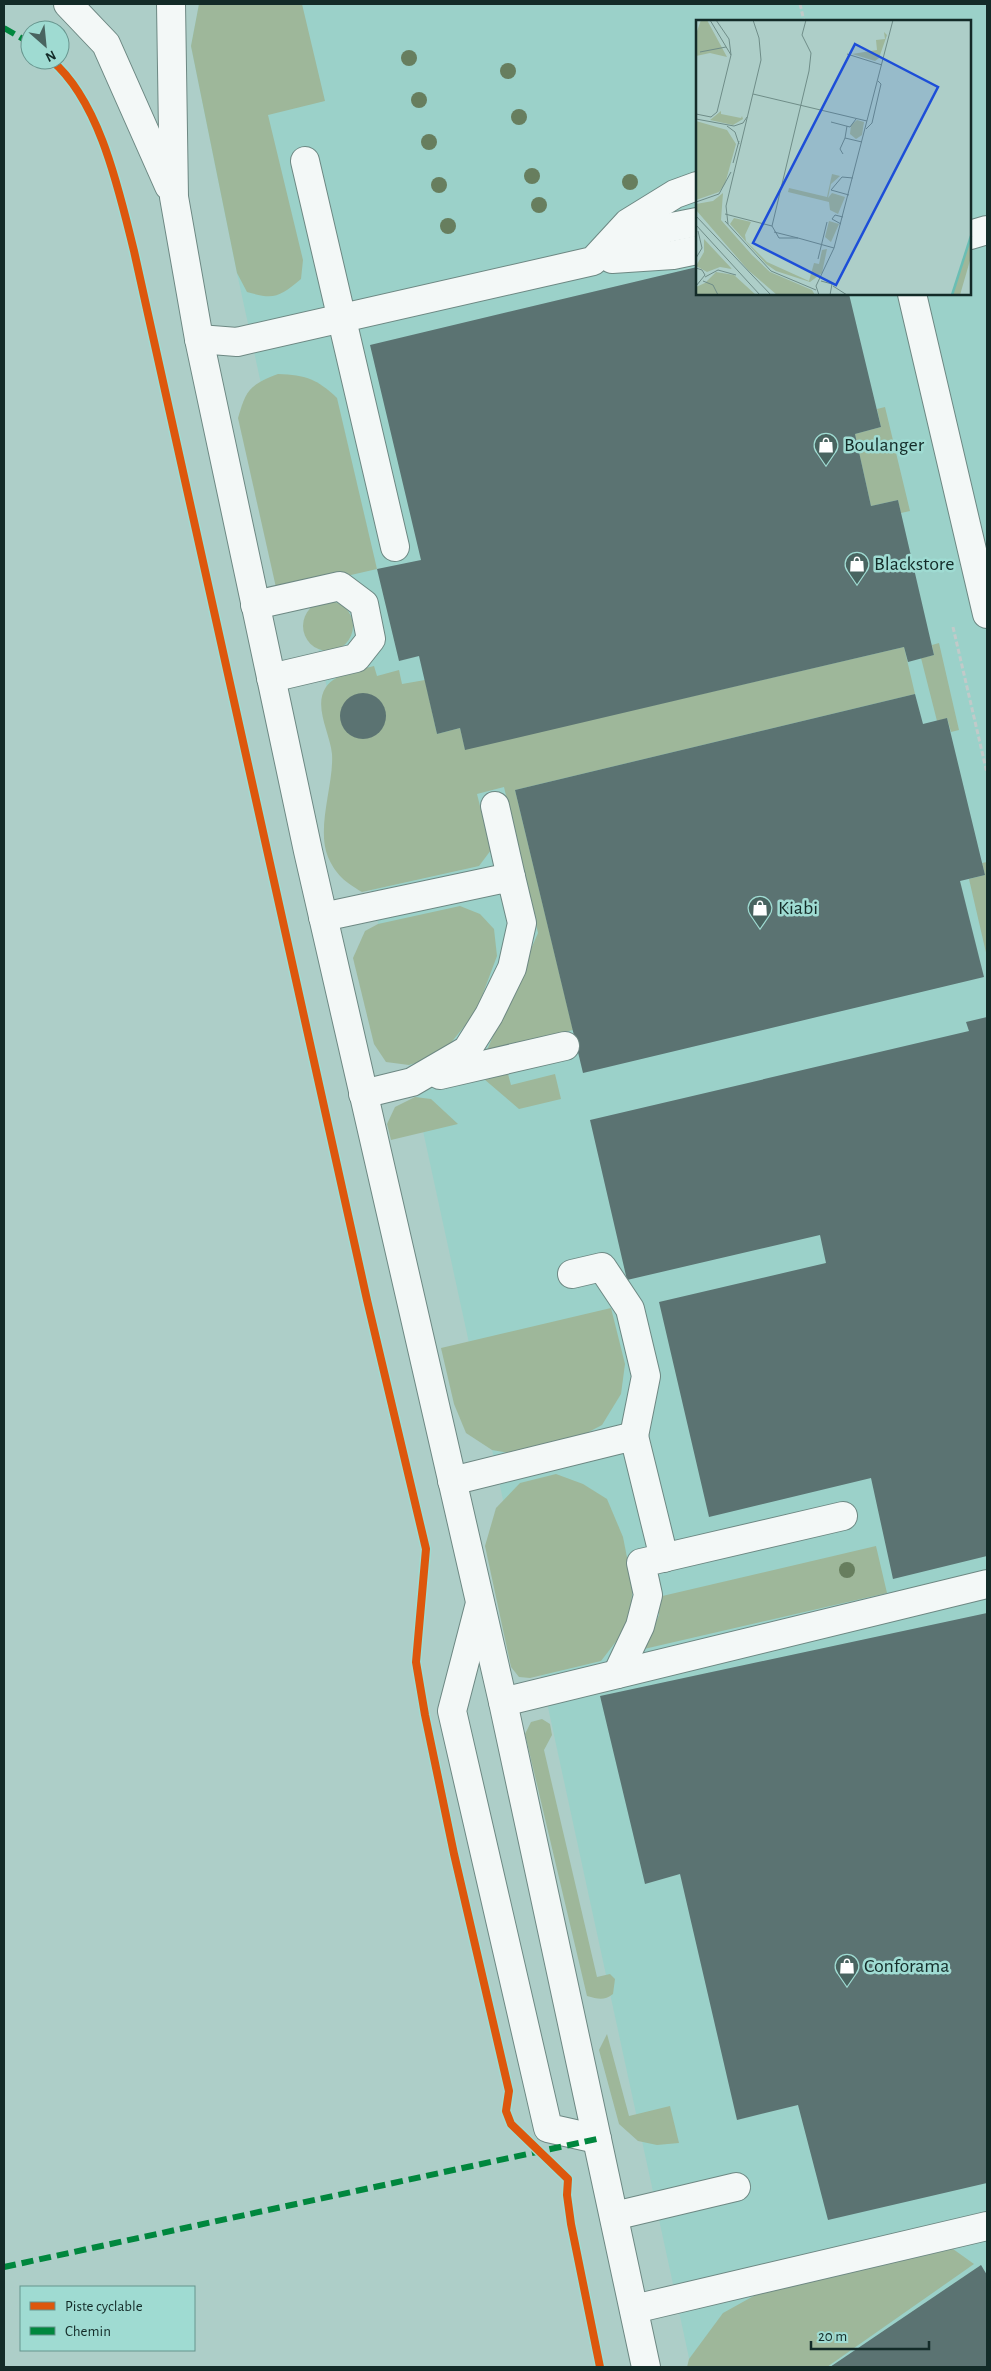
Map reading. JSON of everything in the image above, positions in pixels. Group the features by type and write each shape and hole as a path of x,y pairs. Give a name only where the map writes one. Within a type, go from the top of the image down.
{"lane":[{"path":"68,4 106,44 174,197"},
{"path":"171,4 174,197 199,339 323,917 502,1702 646,2367"},
{"path":"305,161 395,547"},
{"path":"593,261 628,223 675,194 696,186"},
{"path":"593,261 667,228 696,222"},
{"path":"971,234 987,230"},
{"path":"199,339 236,342 696,237"},
{"path":"593,261 673,255 696,250"},
{"path":"912,295 987,614"},
{"path":"255,606 340,586 364,604 371,639 356,658 271,678"},
{"path":"412,1082 467,1050 489,1014 512,968 522,923 495,806"},
{"path":"323,917 511,877"},
{"path":"364,1094 565,1046"},
{"path":"572,1274 602,1267 630,1309 646,1376 634,1436 664,1558"},
{"path":"452,1481 634,1436"},
{"path":"617,1674 640,1626 648,1595 641,1563 843,1516"},
{"path":"502,1702 987,1584"},
{"path":"480,1604 452,1711 548,2128 596,2139"},
{"path":"614,2216 736,2187"},
{"path":"634,2308 987,2226"}],"path":[{"path":"800,4 804,20"}],"shaded area":[{"path":"199,4 987,4 987,2367 691,2367 237,273 191,46"}],"green space":[{"path":"199,4 302,4 325,101 268,115 303,260 301,279 287,290 276,295 264,296 247,292 237,273 191,46"},
{"path":"278,374 310,379 323,386 337,398 377,569 277,592 238,418 250,390 255,385"},
{"path":"885,407 910,511 901,513 898,500 871,506 855,434 881,427 877,409"},
{"path":"328,601 346,608 353,626 346,644 328,651 310,644 303,626 310,608"},
{"path":"939,643 959,730 951,732 947,718 937,721 921,658 934,655 932,645"},
{"path":"904,647 915,694 515,790 573,1030 487,1050 538,933 504,787 477,794 491,850 479,866 362,892 342,878 334,869 328,857 324,833 331,779 332,754 323,720 321,703 322,694 326,687 330,682 342,675 374,666 377,676 399,670 402,684 425,680 437,734 460,728 465,749"},
{"path":"987,862 987,957 969,879 985,875 982,863"},
{"path":"460,906 480,914 494,929 497,956 476,1012 441,1055 409,1065 386,1062 374,1044 353,958 365,931 378,924"},
{"path":"508,1074 511,1085 555,1074 561,1099 519,1109 484,1079"},
{"path":"415,1097 431,1099 458,1124 391,1140 387,1124 395,1107"},
{"path":"611,1308 625,1364 621,1394 602,1425 581,1436 509,1453 492,1450 466,1433 454,1404 441,1348"},
{"path":"556,1474 583,1484 607,1499 623,1537 633,1588 628,1626 601,1661 530,1678 519,1677 511,1667 485,1546 496,1508 520,1483"},
{"path":"876,1546 887,1593 644,1649 659,1615 658,1597"},
{"path":"542,1719 550,1724 552,1735 544,1750 597,1977 610,1974 615,1979 613,1994 604,1998 598,1999 587,1996 525,1734 531,1722"},
{"path":"607,2034 629,2116 670,2106 679,2143 657,2145 638,2141 619,2124 599,2050"},
{"path":"953,2249 974,2264 827,2367 687,2367 689,2359 723,2313 759,2293"}],"building":[{"path":"696,267 696,295 849,295 881,427 855,434 871,506 898,500 934,655 908,662 904,647 465,750 460,728 437,734 419,656 399,661 377,569 421,560 370,345"},
{"path":"363,693 376,697 382,703 386,716 382,729 376,735 363,739 350,735 344,729 340,716 344,703 350,697"},
{"name":"Kiabi","path":"915,694 923,724 947,718 985,875 960,881 984,977 583,1073 515,790"},
{"path":"987,1017 987,1556 893,1579 871,1478 709,1517 659,1302 826,1263 820,1235 627,1280 590,1120 969,1031 966,1022"},
{"name":"Conforama","path":"987,1613 987,2183 828,2220 798,2105 737,2120 680,1874 645,1884 600,1696"},
{"path":"981,2265 987,2275 987,2367 830,2367"}],"marked path":[{"path":"4,28 20,37"},
{"path":"4,2267 597,2139"}],"cycle path":[{"path":"60,70 83,99 95,123 122,202 367,1300 426,1549 416,1662 454,1854 509,2091 506,2111 511,2124 568,2179 567,2195 571,2224 600,2367"}],"place":[{"name":"Boulanger","path":"826,466"},
{"name":"Blackstore","path":"857,585"},
{"name":"Kiabi","path":"760,929"},
{"name":"Conforama","path":"847,1987"}]}
